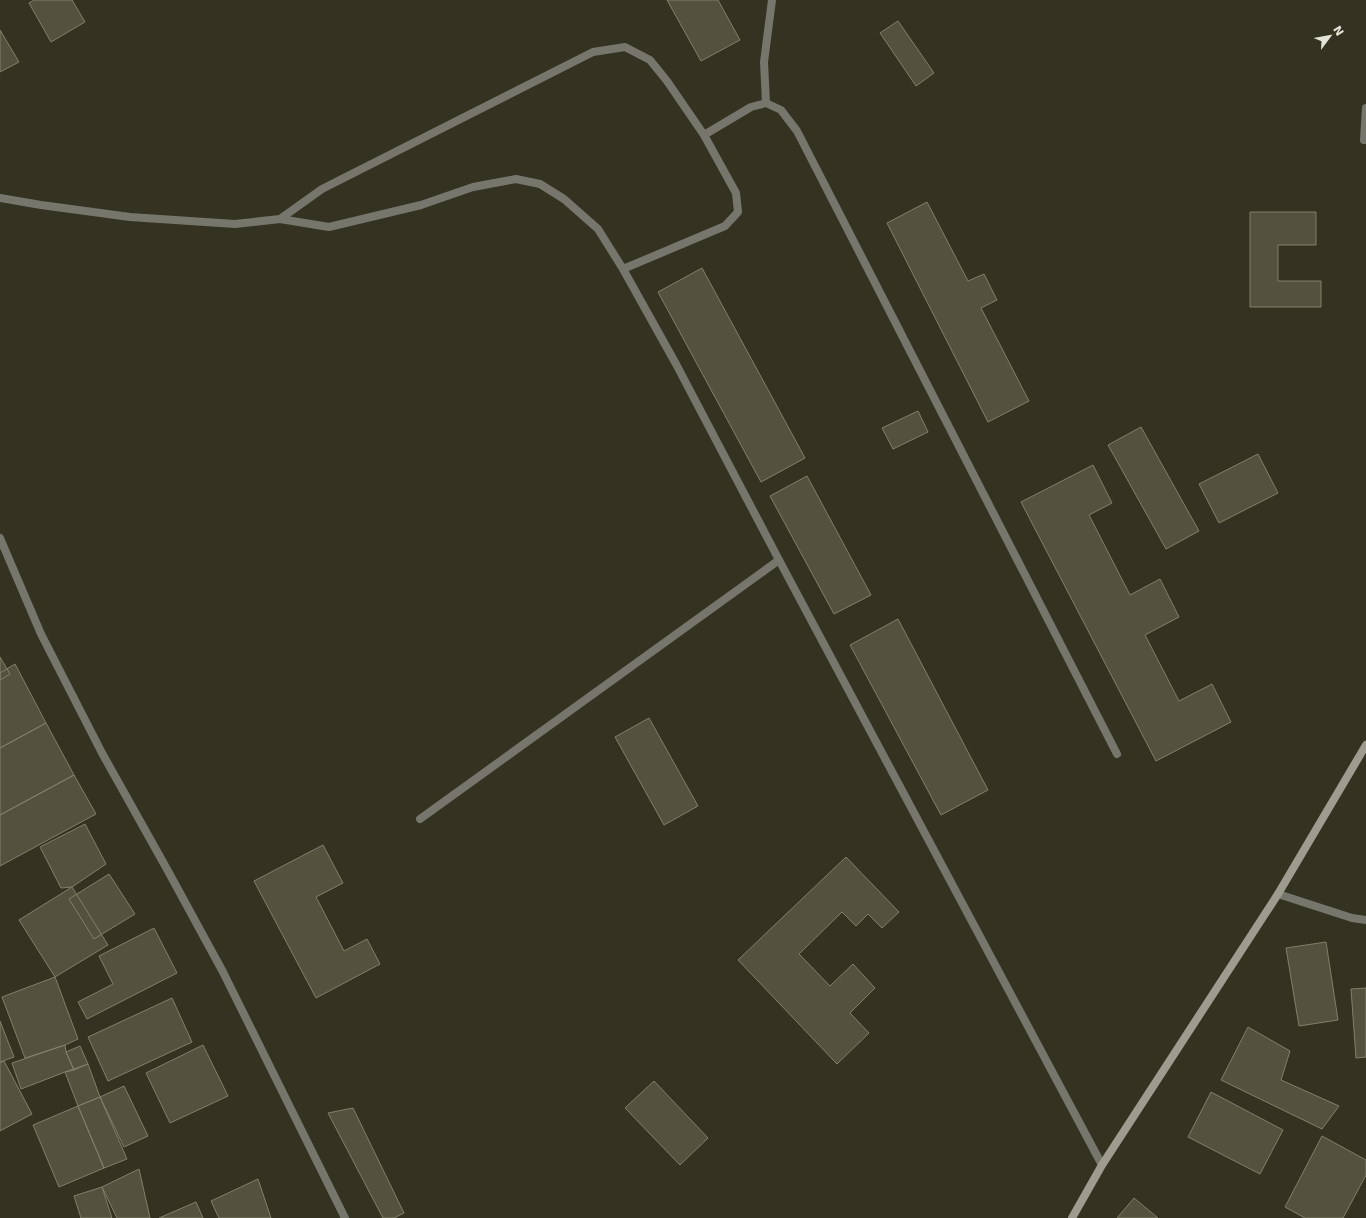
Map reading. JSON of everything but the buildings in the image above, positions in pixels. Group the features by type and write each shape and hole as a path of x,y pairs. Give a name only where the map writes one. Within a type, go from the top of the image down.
{"main road":[{"path":"1072,1218 1102,1166 1278,894 1366,745"}],"street":[{"path":"766,103 764,62 772,0"},
{"path":"280,219 322,189 593,52 625,47 650,60 668,81 704,136 736,193 738,212 725,226 623,269"},
{"path":"704,136 751,107 766,103 781,110 797,131 1117,754"},
{"path":"1364,140 1366,108"},
{"path":"0,198 130,217 235,224 280,219 329,227 421,205 473,187 516,179 540,184 564,199 598,229 623,269 676,364 1102,1166"},
{"path":"0,538 40,634 102,753 223,972 346,1218"},
{"path":"420,819 779,560"},
{"path":"1278,894 1352,918 1366,920"}]}
